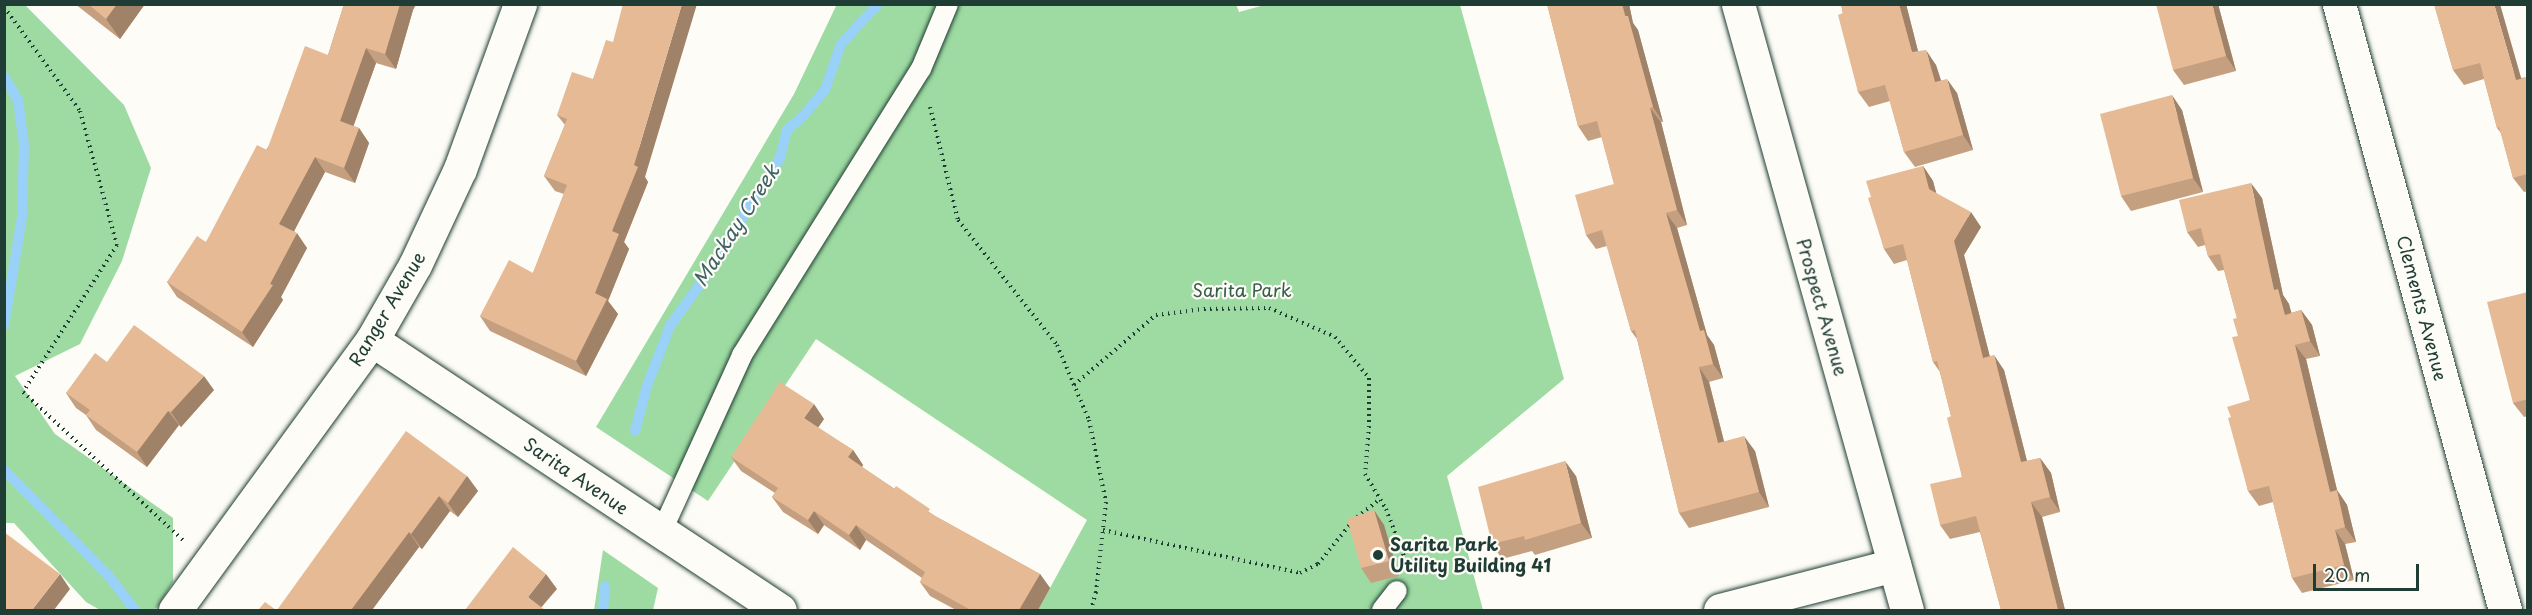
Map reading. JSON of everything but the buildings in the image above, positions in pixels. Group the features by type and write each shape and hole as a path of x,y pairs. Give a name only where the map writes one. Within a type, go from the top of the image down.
{"street":[{"name":"Ranger Avenue","path":"175,610 372,340 415,264 460,169 520,4"},
{"name":"Prospect Avenue","path":"1738,4 1907,610"},
{"name":"Clements Avenue","path":"2339,4 2505,610"},
{"name":"Sarita Avenue","path":"372,340 780,610"},
{"path":"1720,610 1894,564"}],"lane":[{"path":"661,533 742,355 921,69 948,4"},
{"path":"1382,610 1396,591"}],"path":[{"path":"4,7 80,111 117,245 23,392 209,564"},
{"path":"921,69 958,220 1057,345 1089,420 1106,502 1091,610"},
{"path":"1074,385 1156,315 1204,309 1269,308 1335,337 1369,378 1370,426 1365,474 1380,500 1407,565 1405,589 1396,591"},
{"path":"1103,528 1300,573 1318,564 1353,521 1380,500"}],"green space":[{"name":"Sarita Park","path":"837,4 1236,4 1239,12 1268,4 1460,5 1564,379 1447,476 1483,610 1038,610 1087,520 816,339 708,501 596,427 794,94"},
{"path":"4,5 25,5 124,105 151,168 122,261 80,344 15,376 55,434 173,518 173,582 157,608 151,610 100,610 86,602 14,523 5,523"},
{"path":"603,550 658,588 653,610 594,610"}],"waterway":[{"name":"Mackay Creek","path":"635,431 647,386 670,326 703,280 780,158 787,130 803,116 825,90 841,44 878,4"},
{"path":"4,76 18,100 24,145 22,217 4,326"},
{"path":"4,470 108,575 135,610"},
{"name":"Mackay Creek","path":"603,610 605,586"}],"place":[{"name":"Sarita Park Utility Building 41","path":"1378,555"}]}
